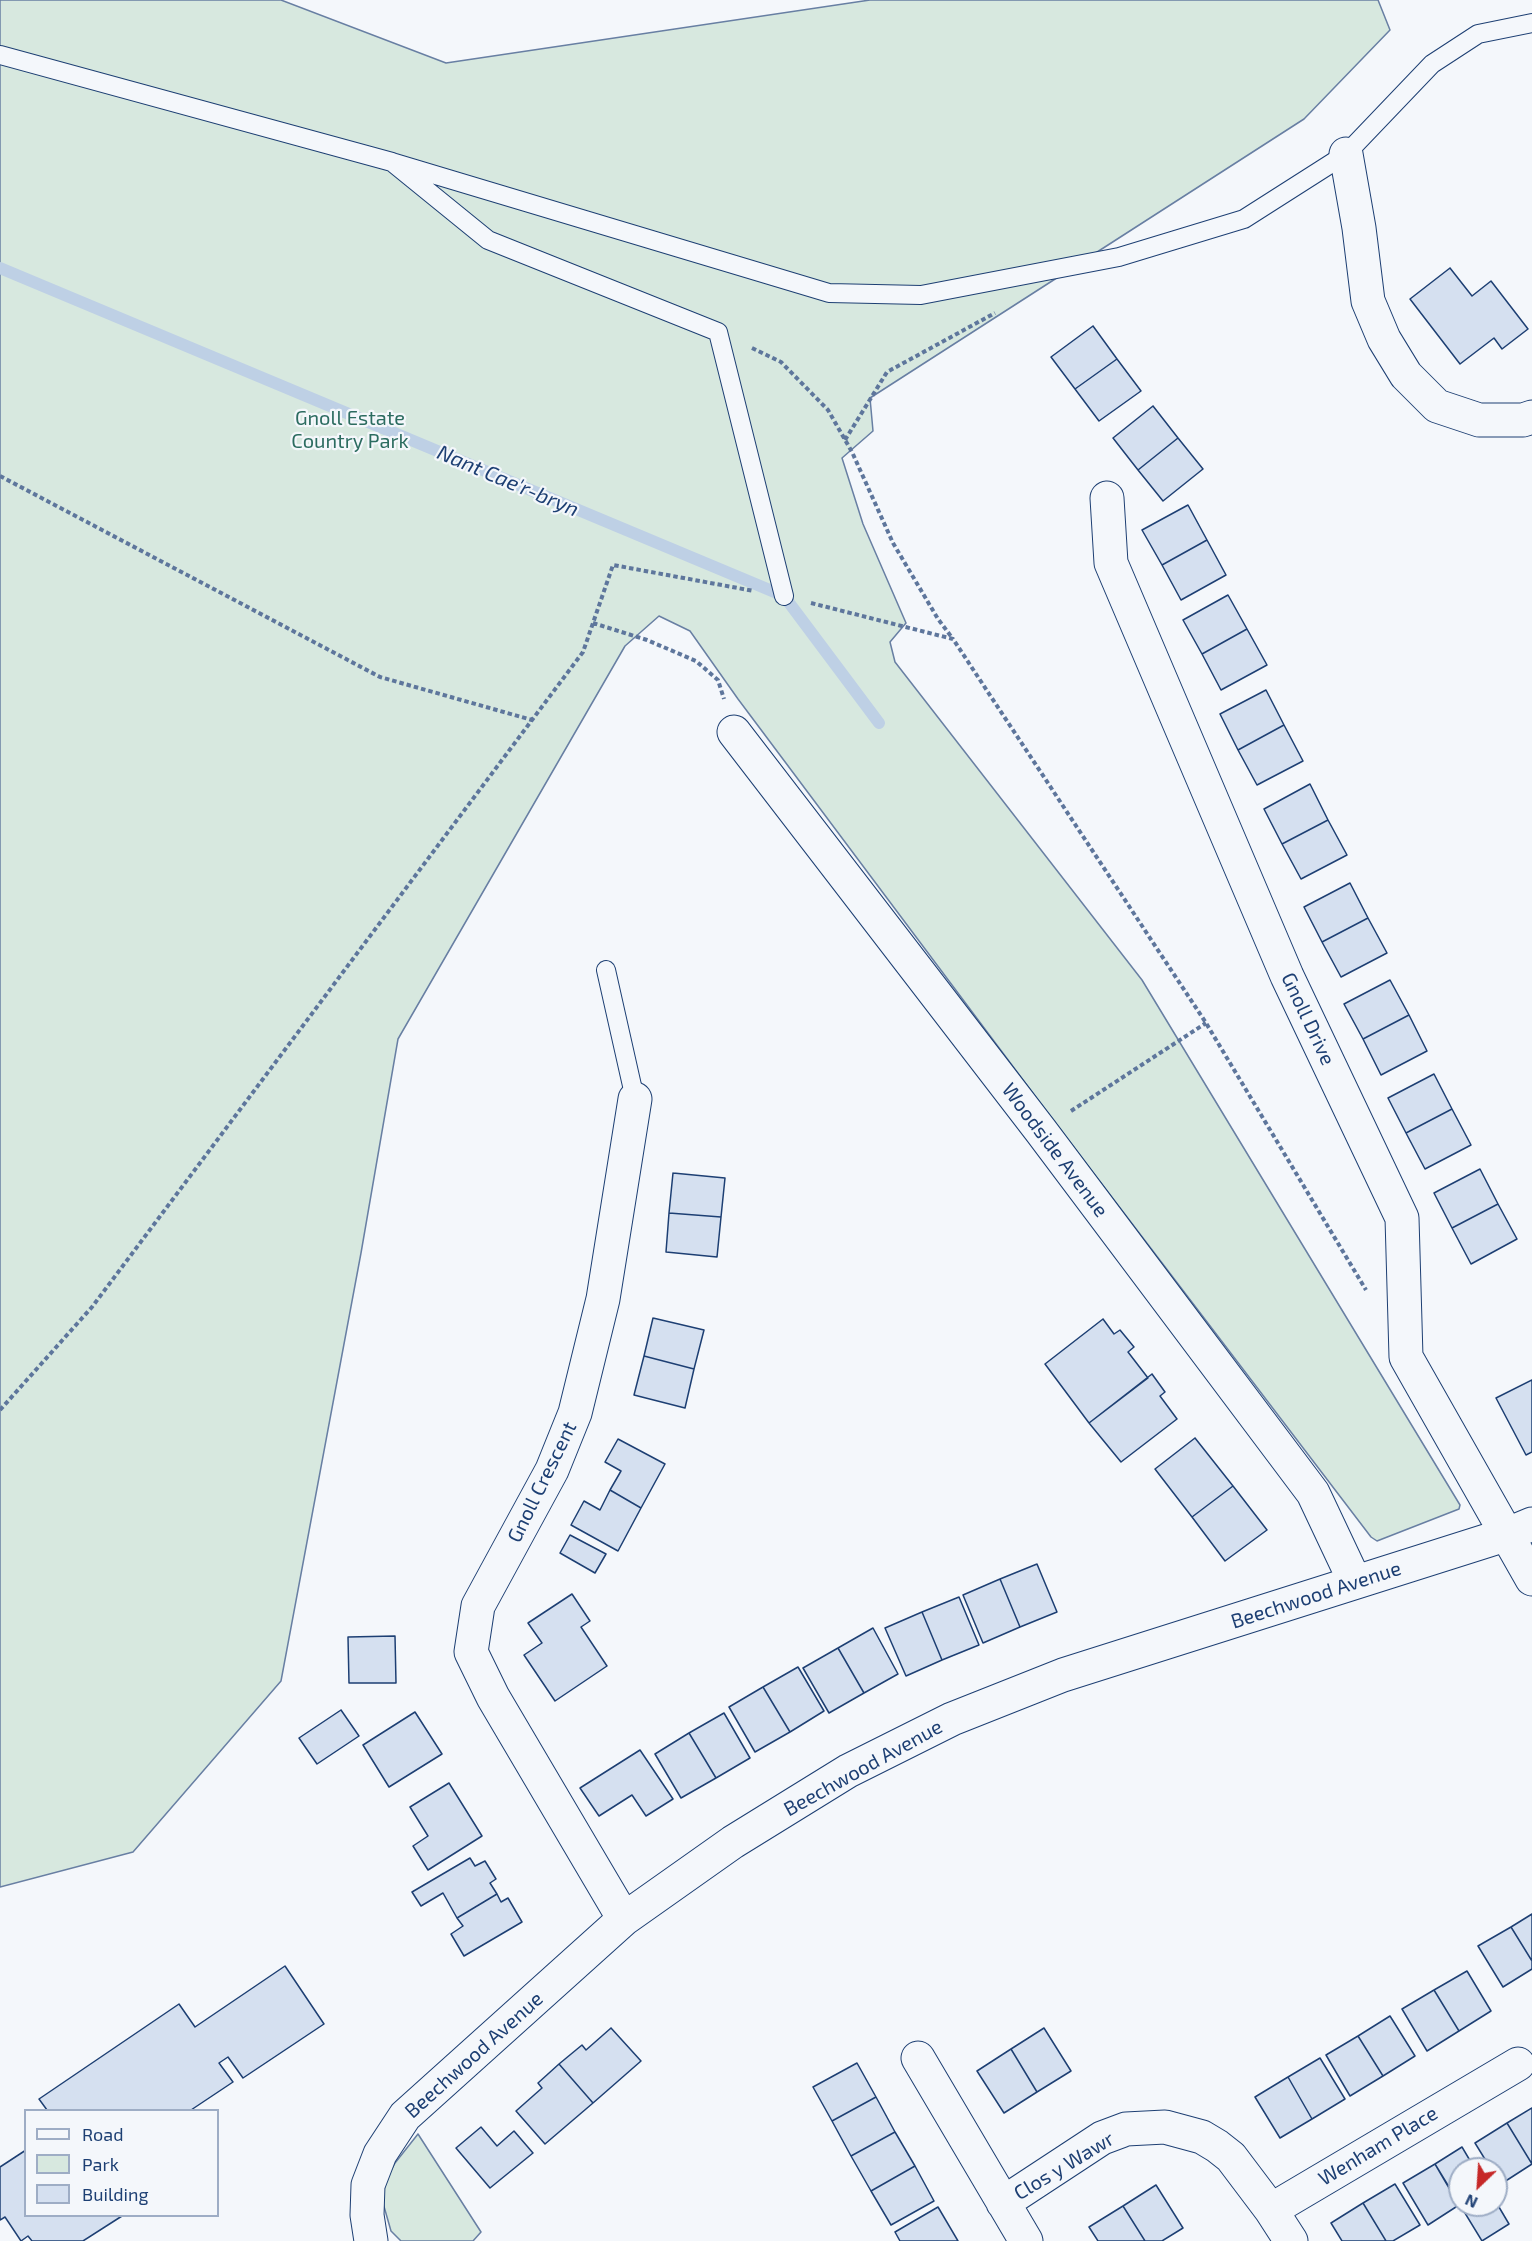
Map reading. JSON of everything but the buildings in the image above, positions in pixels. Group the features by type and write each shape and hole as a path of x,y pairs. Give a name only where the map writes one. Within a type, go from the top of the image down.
{"street":[{"path":"1346,154 1359,228 1368,302 1384,339 1406,375 1437,406 1479,420 1523,420 1532,417"},
{"name":"Gnoll Drive","path":"1107,498 1111,563 1287,976 1402,1218 1406,1357 1520,1529 1532,1579"},
{"name":"Woodside Avenue","path":"734,732 1041,1131 1313,1493 1355,1582"},
{"name":"Gnoll Crescent","path":"624,1919 493,1697 471,1652 478,1606 552,1470 575,1413 603,1299 635,1099"},
{"name":"Beechwood Avenue","path":"371,2241 368,2185 380,2154 405,2116 624,1919 732,1842 848,1771 952,1719 1063,1675 1520,1529"},
{"name":"Clos y Wawr","path":"918,2058 1026,2241"},
{"name":"Wenham Place","path":"1271,2210 1518,2064"},
{"name":"Clos y Wawr","path":"1003,2203 1102,2138 1126,2130 1165,2127 1185,2131 1217,2146 1231,2157 1271,2210"},
{"path":"1271,2210 1291,2241"}],"lane":[{"path":"0,55 392,162 829,293 921,295 1119,257 1244,219 1346,154 1431,64 1478,34 1532,23"},
{"path":"392,162 488,240 718,332 784,596"},
{"name":"Gnoll Crescent","path":"606,970 635,1099"}],"path":[{"path":"845,440 887,372 1004,308"},
{"path":"718,332 781,362 828,410 845,440 893,543 938,620 953,639 1206,1023 1370,1297"},
{"path":"0,476 380,677 532,720"},
{"path":"0,1410 92,1307 583,652 613,565 784,596 953,639"},
{"path":"593,623 647,640 696,661 718,680 734,732"},
{"path":"1041,1131 1206,1023"}],"green space":[{"name":"Gnoll Estate Country Park","path":"0,0 281,0 446,63 870,0 1378,0 1390,30 1304,119 870,398 873,431 842,458 863,524 906,623 890,642 895,662 1142,980 1460,1505 1459,1509 1377,1541 1371,1537 1053,1120 738,699 690,631 659,616 625,646 398,1039 361,1253 281,1681 133,1852 0,1887"},
{"path":"418,2134 481,2232 473,2241 401,2241 391,2231 383,2203 385,2182 395,2163"}],"waterway":[{"name":"Nant Cae'r-bryn","path":"0,268 784,596 879,723"}]}
